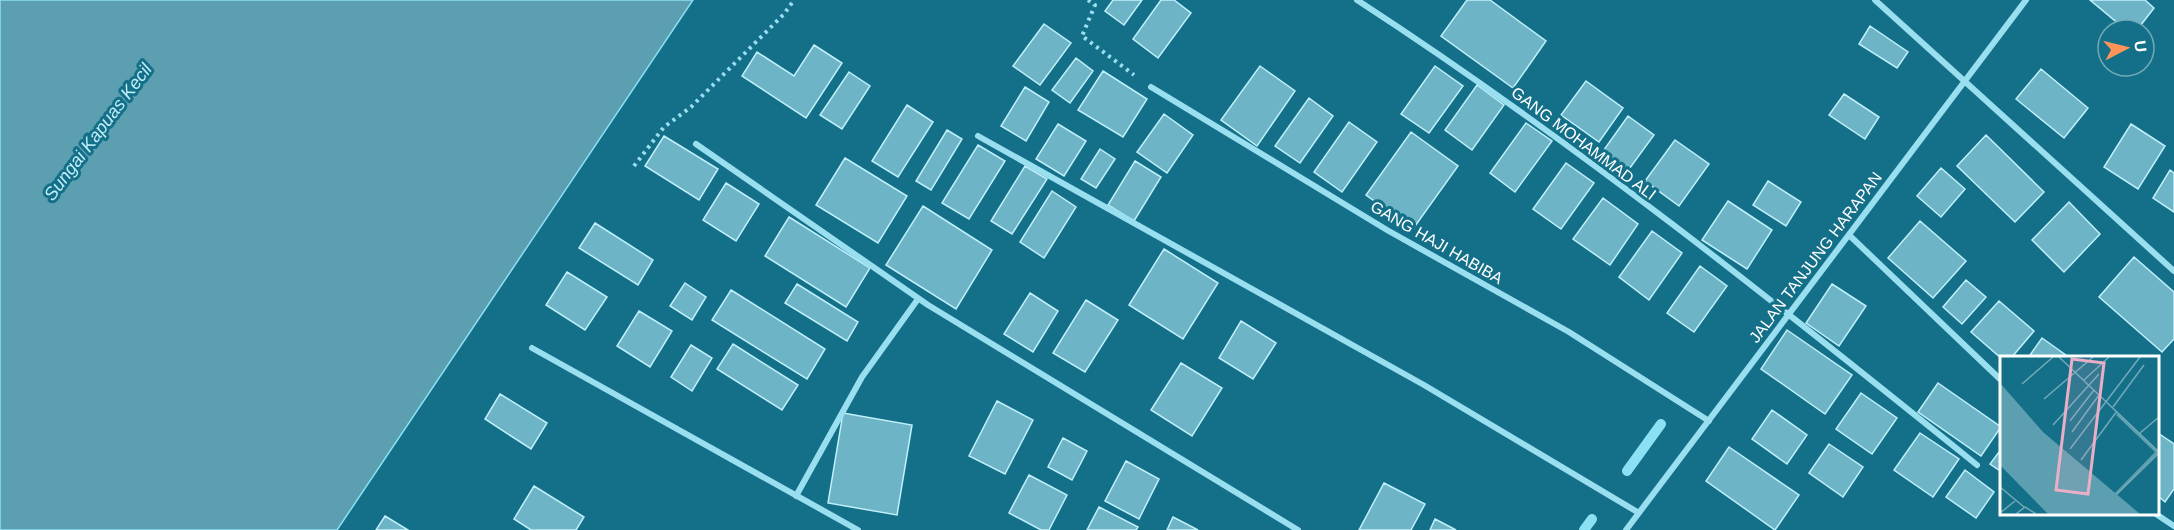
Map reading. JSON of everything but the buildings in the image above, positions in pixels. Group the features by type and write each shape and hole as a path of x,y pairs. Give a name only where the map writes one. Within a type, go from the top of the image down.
{"street":[{"name":"GANG MOHAMMAD ALI","path":"1357,0 1520,110 1790,314 1977,465"},
{"path":"1875,0 1966,80 2109,215 2174,272"},
{"name":"JALAN TANJUNG HARAPAN","path":"1626,530 2026,0"},
{"name":"GANG HAJI HABIBA","path":"1151,87 1387,230 1569,332 1709,421"},
{"path":"978,136 1424,385 1640,513"},
{"path":"696,144 918,299 1106,416 1298,530"},
{"path":"1849,235 2000,380"},
{"path":"796,496 862,377 918,299"},
{"path":"532,348 858,530"},
{"path":"2159,515 2174,526"}],"path":[{"path":"634,166 664,127 691,107 795,0"},
{"path":"1088,0 1095,5 1082,36 1151,87"}],"water":[{"name":"Sungai Kapuas Kecil","path":"0,0 693,0 337,530 0,530"}],"waterway":[{"path":"1627,471 1661,424"},
{"path":"1584,530 1592,519"}]}
